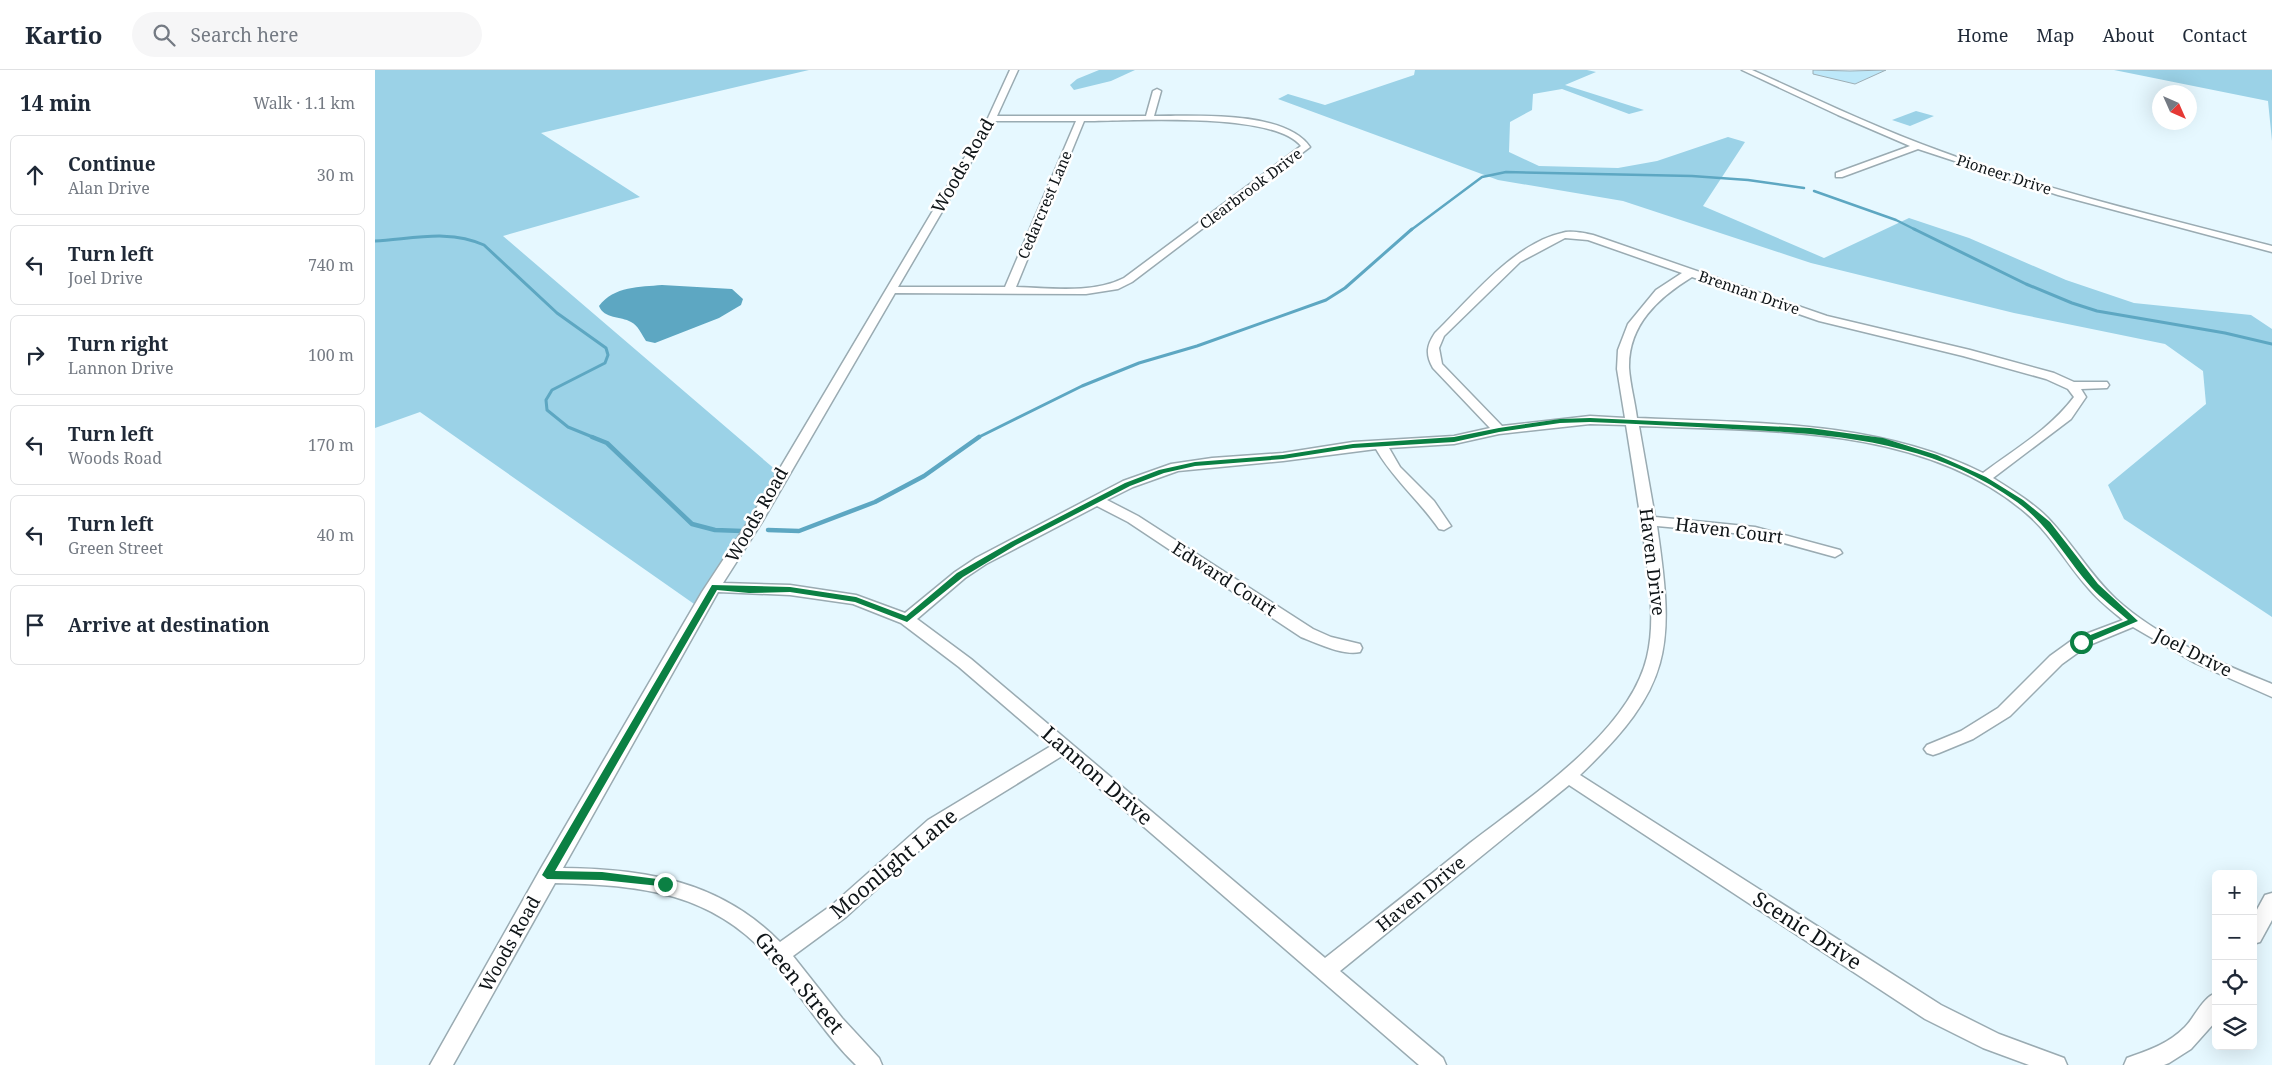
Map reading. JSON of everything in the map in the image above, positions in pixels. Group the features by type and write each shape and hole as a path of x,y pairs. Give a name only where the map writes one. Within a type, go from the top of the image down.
{"street":[{"name":"Woods Road","path":"441,1065 547,875 992,118 1014,70"},
{"name":"Pioneer Drive","path":"1746,70 1918,146 2051,190 2272,249"},
{"path":"1149,118 1157,91"},
{"name":"Clearbrook Drive","path":"891,290 1086,291 1121,284 1306,146 1299,139 1242,120 992,118"},
{"name":"Cedarcrest Lane","path":"1009,291 1081,119"},
{"path":"1839,176 1918,146"},
{"name":"Brennan Drive","path":"1499,430 1437,365 1433,356 1435,341 1516,260 1571,231 1823,319 2008,364 2050,376 2072,386"},
{"name":"Haven Drive","path":"1324,971 1568,776 1604,742 1637,701 1653,668 1659,639 1661,612 1650,538 1650,521 1646,510 1622,362 1628,337 1635,324 1660,292 1690,273"},
{"path":"2072,386 2103,385"},
{"path":"1984,478 2066,416 2080,397 2072,386"},
{"name":"Joel Drive","path":"907,619 960,575 981,561 1144,477 1177,467 1212,462 1283,457 1380,444 1454,440 1499,430 1560,421 1631,421 1793,429 1848,434 1917,450 1984,478 2021,501 2047,524 2095,586 2134,621 2213,665 2272,691"},
{"path":"1380,444 1393,469 1429,504 1444,526"},
{"name":"Edward Court","path":"1098,501 1133,519 1307,633 1326,641 1354,648"},
{"name":"Haven Court","path":"1650,521 1725,526 1763,532 1801,541 1835,554"},
{"name":"Lannon Drive","path":"715,587 749,590 790,590 856,600 907,619 965,663 1435,1065"},
{"path":"1933,749 1967,735 2004,712 2051,665 2081,642 2134,621"},
{"name":"Moonlight Lane","path":"779,954 839,911 935,825 1063,746"},
{"name":"Scenic Drive","path":"1568,776 1933,1012 1991,1041 2056,1065"},
{"name":"Green Street","path":"547,875 637,879 691,891 739,917 762,935 779,954 821,1010 871,1065"},
{"path":"2257,929 2272,901"},
{"path":"2135,1065 2175,1048 2192,1037 2203,1024 2214,1005"}],"shaded area":[{"path":"375,70 809,70 541,133 640,197 503,236 777,471 697,606 420,412 375,428"},
{"path":"1099,70 1135,70 1111,81 1074,90 1070,85 1077,79"},
{"path":"1415,70 1587,70 1596,72 1565,85 1644,110 1629,114 1562,89 1533,94 1532,110 1510,122 1509,152 1539,166 1618,168 1657,161 1728,137 1745,142 1703,206 1824,258 1909,218 1969,238 2066,280 2134,303 2251,315 2272,329 2272,617 2124,519 2108,485 2206,404 2203,371 2165,344 2014,313 1811,263 1623,201 1498,180 1278,99 1288,94 1325,105 1414,75"},
{"path":"2114,70 2272,70 2272,141 2268,101 2197,87 2197,85 2189,85"},
{"path":"1916,111 1934,116 1910,126 1892,120"},
{"path":"662,285 732,289 743,299 741,305 719,318 655,343 646,341 633,323 605,313 599,306 605,299 620,291 636,287"}],"building":[{"path":"1813,70 1886,70 1855,84 1813,74"}],"waterway":[{"path":"1411,230 1482,177 1506,172 1692,176 1748,180 1804,188"},
{"path":"1814,191 1896,220 1914,229"},
{"path":"979,437 1082,386 1139,363 1197,346 1326,300 1345,288 1412,229"},
{"path":"1914,229 2026,284 2072,303 2097,311 2225,333 2272,344"},
{"path":"375,241 444,236 471,240 484,245 557,313 606,348 608,355 605,363 552,390 546,400 547,410 568,427 595,438"},
{"path":"592,437 607,443 692,524 715,530 742,531"},
{"path":"768,530 799,531 875,502 924,476 979,437"}],"route":[{"path":"665,884 602,876 547,875 710,592 715,587 749,590 790,590 856,600 907,619 960,575 981,561 1128,484 1177,467 1212,462 1301,455 1353,446 1454,440 1499,430 1560,421 1654,422 1810,430 1848,434 1917,450 1984,478 2021,501 2047,524 2095,586 2134,621 2081,642"}]}
